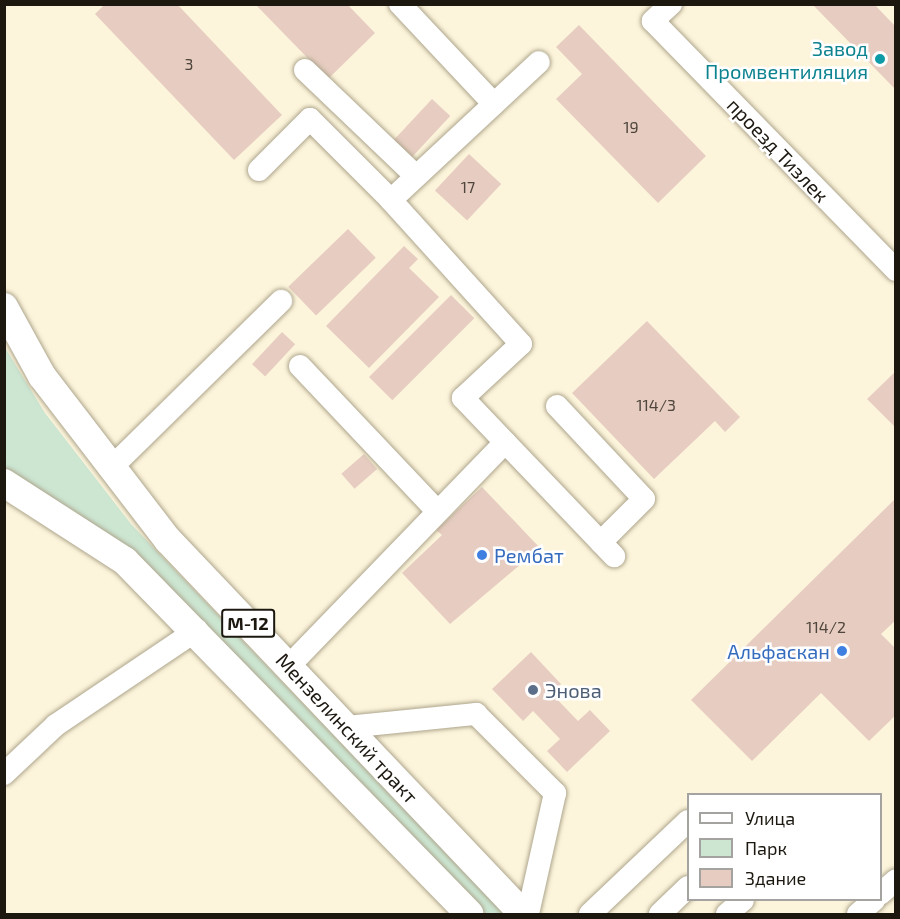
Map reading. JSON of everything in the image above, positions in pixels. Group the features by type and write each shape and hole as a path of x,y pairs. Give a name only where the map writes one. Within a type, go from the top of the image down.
{"main road":[{"name":"Мензелинский тракт","path":"4,308 42,376 110,469 168,540 523,915"},
{"name":"Мензелинский тракт","path":"4,483 125,561 197,630 469,915"}],"street":[{"name":"проезд Тизлек","path":"671,4 653,21 896,270"},
{"path":"411,8 494,104"},
{"path":"391,200 539,62"},
{"path":"305,70 416,176"},
{"path":"259,170 310,119 391,200 520,344 463,398 607,549 644,500 557,406"},
{"path":"110,469 281,300"},
{"path":"300,366 435,509"},
{"path":"289,666 435,509 505,442"},
{"path":"4,774 56,725 197,630"},
{"path":"347,727 476,714 555,793 528,915"},
{"path":"593,914 687,822"},
{"path":"882,892 896,880"},
{"path":"660,915 687,888"},
{"path":"727,915 741,901"},
{"path":"858,915 873,901"}],"green space":[{"path":"4,346 45,413 131,524 504,914 486,914 122,544 5,468"}],"building":[{"path":"105,4 177,4 282,115 234,160 95,14"},
{"path":"255,4 347,4 375,33 328,79"},
{"name":"Завод Промвентиляция","path":"812,4 874,4 896,27 896,90"},
{"path":"579,25 706,156 658,203 556,99 582,74 556,47"},
{"path":"432,99 450,116 412,157 394,140"},
{"path":"469,154 501,184 467,221 435,191"},
{"path":"348,229 376,258 316,315 288,287"},
{"path":"404,246 418,259 409,268 439,297 369,368 326,326"},
{"path":"451,295 474,318 392,400 369,377"},
{"path":"647,321 740,417 725,432 715,421 654,479 572,393"},
{"path":"282,332 295,344 265,376 252,364"},
{"path":"896,371 896,428 867,399"},
{"path":"364,454 377,469 354,489 341,474"},
{"path":"482,487 540,548 450,624 402,573 442,535 436,530"},
{"path":"896,498 896,620 881,634 896,649 896,715 869,741 821,693 752,761 691,700"},
{"path":"531,652 561,684 552,694 578,721 590,710 610,731 567,772 547,751 560,739 533,711 523,721 492,689"}],"place":[{"name":"Завод Промвентиляция","path":"880,59"},
{"name":"Рембат","path":"482,555"},
{"name":"Альфаскан","path":"842,651"},
{"name":"Энова","path":"533,690"}]}
